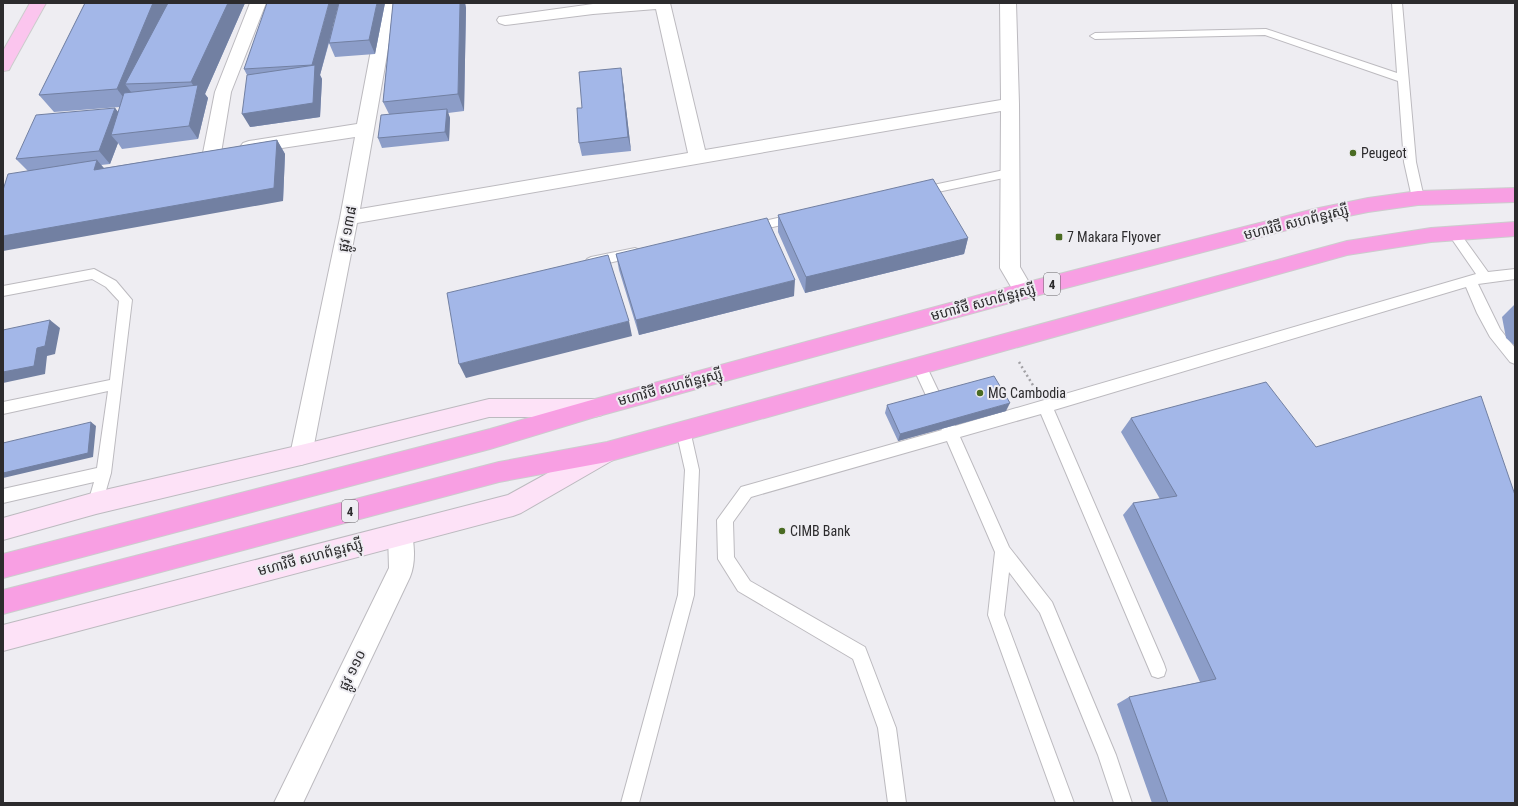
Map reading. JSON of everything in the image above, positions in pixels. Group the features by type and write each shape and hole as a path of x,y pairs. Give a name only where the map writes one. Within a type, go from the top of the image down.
{"highway":[{"name":"មហាវិថី សហព័ន្ធរុស្ស៊ី","path":"3,566 490,439 595,408 1024,291 1314,216 1368,205 1418,198 1515,195"},
{"name":"មហាវិថី សហព័ន្ធរុស្ស៊ី","path":"3,602 499,472 607,452 1347,248 1392,239 1453,232 1515,229"}],"main road":[{"path":"3,66 38,3"},
{"name":"មហាវិថី សហព័ន្ធរុស្ស៊ី","path":"3,529 96,503 302,455 489,408 595,408"},
{"name":"មហាវិថី សហព័ន្ធរុស្ស៊ី","path":"3,638 513,505 607,452"}],"street":[{"path":"258,3 223,92 218,152 366,129"},
{"name":"ផ្លូវ ១៣៨","path":"302,455 366,129 388,3"},
{"path":"1008,3 1010,104 1010,268 1024,291"},
{"path":"505,20 592,8 662,4 698,158"},
{"path":"349,218 1010,104"},
{"name":"ផ្លូវ ១១០","path":"288,803 401,569 400,534"}],"lane":[{"path":"1396,3 1410,162 1418,198"},
{"path":"1095,36 1266,32 1403,79"},
{"path":"908,194 1009,173"},
{"path":"738,230 808,216"},
{"path":"1453,232 1484,276"},
{"path":"576,265 646,250"},
{"path":"3,291 94,274 111,284 126,300 104,473 96,503"},
{"path":"897,803 887,728 859,653 744,586 726,559 725,520 746,492 1045,407 1484,276 1515,274"},
{"path":"1470,281 1484,313 1495,333 1515,358"},
{"path":"919,365 951,434 1002,552 1046,608 1107,755 1123,803"},
{"path":"3,408 116,384"},
{"path":"1045,407 1158,670"},
{"path":"630,803 686,595 692,470 683,430"},
{"path":"3,496 104,473"},
{"path":"1002,552 996,615 1065,803"}],"path":[{"path":"1007,341 1045,407"}],"building":[{"path":"85,3 153,3 117,89 39,95"},
{"path":"168,3 228,3 191,82 125,84"},
{"path":"267,3 329,3 312,65 244,69"},
{"path":"339,3 377,3 369,40 329,43"},
{"path":"393,3 460,3 458,94 383,102"},
{"path":"315,65 313,103 242,114 247,75"},
{"path":"621,68 628,137 579,143 577,108 582,108 579,72"},
{"path":"198,85 189,126 111,135 124,93"},
{"path":"115,108 99,151 16,159 36,115"},
{"path":"447,109 445,132 378,138 381,115"},
{"path":"277,140 274,188 3,236 3,190 8,174 97,160 94,170"},
{"path":"933,179 968,238 806,277 778,215"},
{"path":"767,218 795,280 636,320 616,254"},
{"path":"608,255 629,321 459,364 447,293"},
{"path":"50,320 45,346 37,348 34,366 3,372 3,330"},
{"path":"994,376 1010,403 900,434 887,405"},
{"path":"1266,382 1316,447 1481,396 1515,495 1515,803 1168,803 1129,697 1216,679 1133,503 1177,496 1131,418"},
{"path":"91,422 88,453 3,473 3,443"}],"place":[{"name":"Peugeot","path":"1353,153"},
{"name":"7 Makara Flyover","path":"1059,237"},
{"name":"MG Cambodia","path":"980,393"},
{"name":"CIMB Bank","path":"782,531"}]}
